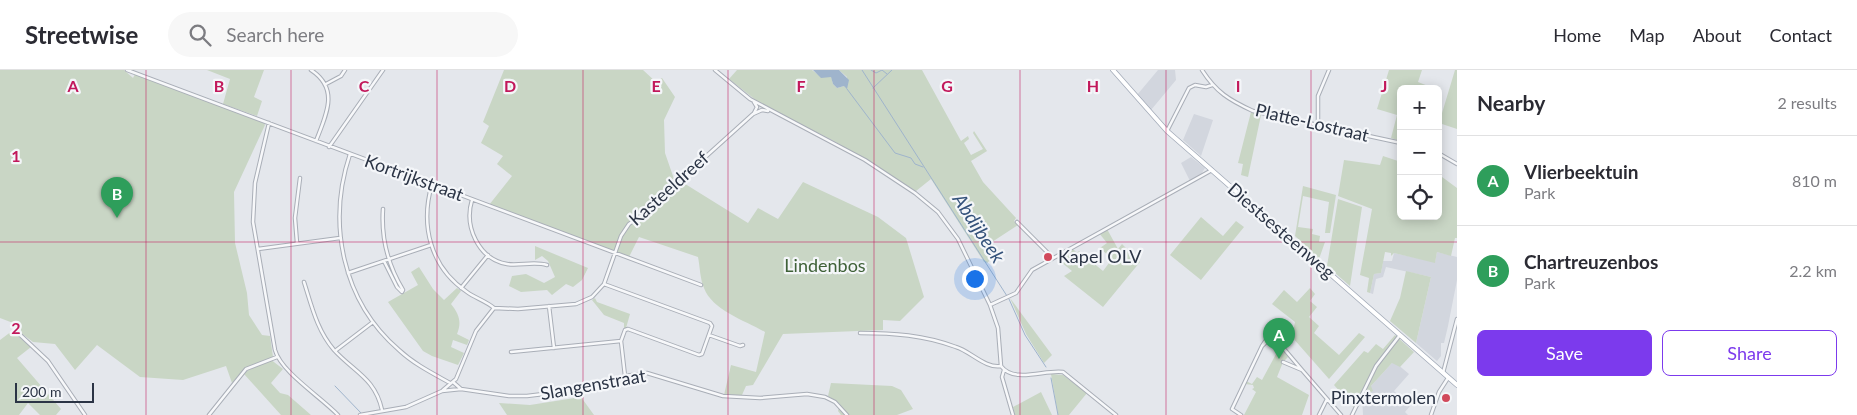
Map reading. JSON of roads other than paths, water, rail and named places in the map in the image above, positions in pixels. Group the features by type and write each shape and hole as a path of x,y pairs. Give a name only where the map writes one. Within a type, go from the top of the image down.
{"main road":[{"name":"Diestsesteenweg","path":"1113,70 1167,131 1457,385"}],"street":[{"name":"Kortrijkstraat","path":"127,70 702,285"},
{"path":"311,70 326,84 330,100 329,109 316,141"},
{"path":"326,84 341,76 345,70"},
{"path":"329,146 383,70"},
{"path":"715,70 759,108 770,111 857,155 929,204 943,218 958,239 990,305 998,328 1001,366 1004,370 1027,374 1063,372 1116,415"},
{"name":"Platte-Lostraat","path":"1202,70 1212,85 1231,100 1252,111 1397,142"},
{"path":"1318,124 1318,96 1329,70"},
{"path":"1167,131 1189,88 1195,85 1206,87 1212,85"},
{"name":"Kasteeldreef","path":"494,308 511,309 582,302 596,294 604,284 621,236 629,224 661,202 692,169 759,108"},
{"path":"269,123 259,162 253,222 277,357 284,367 318,394 338,415"},
{"path":"350,154 340,190 338,214 340,238 348,273 358,298 373,322 390,342 412,361 461,389"},
{"path":"1442,155 1457,164"},
{"path":"990,305 1016,293 1029,272 1212,170"},
{"path":"297,244 295,218 300,178"},
{"path":"432,184 426,216 431,246 446,273 461,288 494,308 476,331 460,371 442,391"},
{"path":"472,200 469,216 471,228 477,243 488,255 505,264 546,265"},
{"path":"382,209 384,237 389,259 403,290 402,292 397,288 384,261"},
{"path":"1017,222 1053,258"},
{"path":"258,249 340,238"},
{"path":"348,273 431,246"},
{"path":"461,288 488,255"},
{"path":"304,282 317,322 335,351 373,386 382,410"},
{"path":"604,284 710,323 712,326 699,355 628,329 624,330 621,341 625,376"},
{"path":"549,306 554,348"},
{"path":"1443,373 1457,319"},
{"path":"335,351 373,322"},
{"path":"1241,415 1232,409 1262,346 1270,331 1274,325 1277,326 1278,331 1262,346"},
{"path":"16,331 48,361 85,415"},
{"path":"1270,331 1274,335"},
{"path":"860,332 912,335 956,346 994,366 1001,366"},
{"path":"709,335 740,346 744,345"},
{"path":"1352,415 1376,366 1400,335"},
{"path":"511,352 621,341"},
{"path":"1285,350 1341,415"},
{"path":"1290,356 1285,363 1302,370"},
{"path":"209,415 246,369 277,357"},
{"path":"1004,370 1002,377 1013,415"},
{"name":"Slangenstraat","path":"360,415 406,407 442,391 461,389 509,396 527,396 584,389 625,376 652,374 698,390 736,397 814,395 835,402 847,415"},
{"path":"1304,380 1307,375"},
{"path":"1431,415 1439,392 1449,378"},
{"path":"1319,415 1327,399"}],"water":[{"path":"813,70 839,70 849,80 847,89 844,86 837,88 833,84 831,77 821,78"}],"waterway":[{"name":"Abdijbeek","path":"862,70 1007,296"},
{"path":"871,70 876,73 882,70 887,74"},
{"path":"873,88 892,70"},
{"path":"847,89 895,153 911,158 915,164 923,167"},
{"name":"Abdijbeek","path":"1009,299 1025,335 1046,367"},
{"name":"Abdijbeek","path":"1051,378 1058,415"},
{"path":"335,386 361,413"}],"place":[{"name":"Chartreuzenbos","path":"117,218"},
{"name":"Kapel OLV","path":"1048,257"},
{"name":"Vlierbeektuin","path":"1279,359"},
{"name":"Pinxtermolen","path":"1446,398"}],"park label":[{"name":"Lindenbos","path":"825,266"}]}
